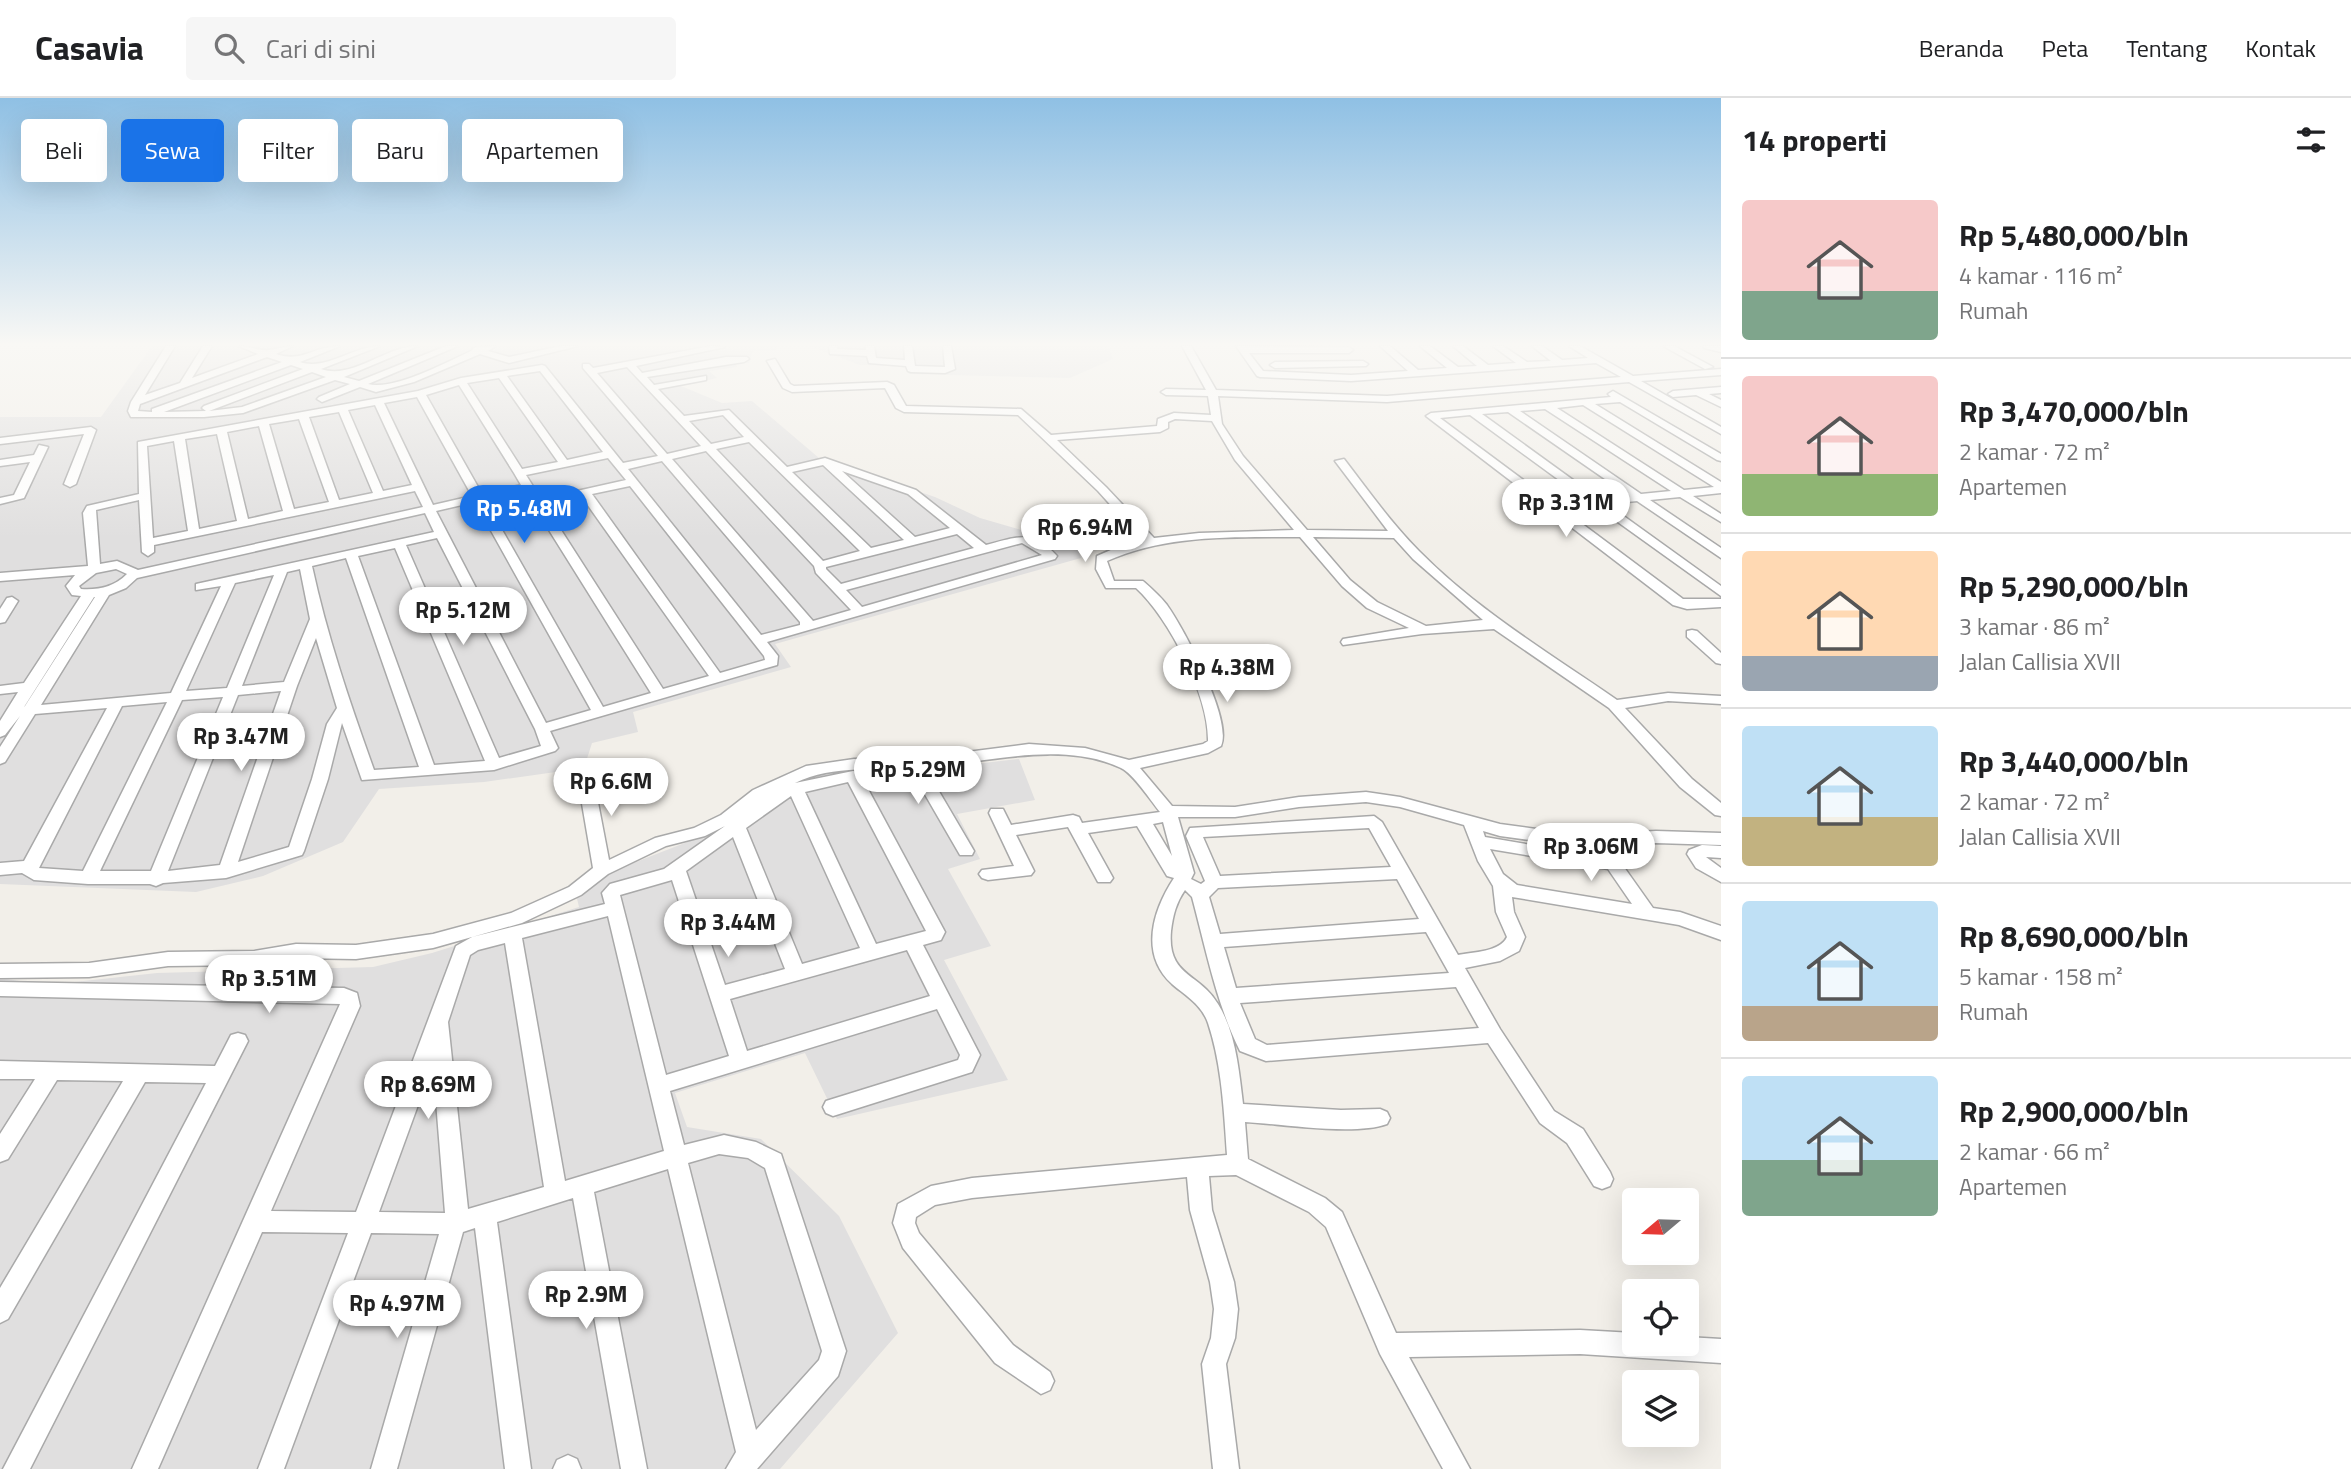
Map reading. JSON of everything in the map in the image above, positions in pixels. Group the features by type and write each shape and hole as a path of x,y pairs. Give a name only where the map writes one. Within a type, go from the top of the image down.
{"street":[{"path":"133,410 140,416 230,410"},
{"path":"140,416 157,410"},
{"path":"191,414 202,410"},
{"path":"331,410 141,445 148,548 194,534 418,487"},
{"path":"343,410 379,495"},
{"path":"305,564 317,619 366,775 494,765 550,748 441,534 382,410"},
{"path":"429,410 599,712"},
{"path":"479,410 660,695"},
{"path":"527,410 565,464"},
{"path":"542,729 772,662 758,640 575,410"},
{"path":"625,410 807,622 806,627"},
{"path":"673,410 820,565 820,570 859,611"},
{"path":"695,410 703,414"},
{"path":"904,410 1021,412 1102,489 1151,542"},
{"path":"1216,410 1217,418 1239,458 1346,583 1372,605 1424,630"},
{"path":"1498,410 1431,416 1678,602 1687,605 1721,603"},
{"path":"1511,410 1721,554"},
{"path":"1556,410 1721,519"},
{"path":"1598,410 1721,489"},
{"path":"1640,410 1721,458"},
{"path":"1684,410 1721,431"},
{"path":"681,419 725,412 869,553"},
{"path":"1472,412 1721,592"},
{"path":"303,415 335,504"},
{"path":"1047,438 1160,429 1164,426 1162,421 1174,416 1217,418"},
{"path":"263,422 290,513"},
{"path":"221,429 243,523"},
{"path":"0,441 91,430 70,485"},
{"path":"179,437 194,534"},
{"path":"621,467 752,438"},
{"path":"0,463 41,453 18,498 0,501"},
{"path":"519,473 610,454"},
{"path":"786,470 825,461 905,489 983,549"},
{"path":"825,461 913,541"},
{"path":"1340,461 1397,535 1417,556 1497,625 1614,705 1686,783 1721,811"},
{"path":"1706,478 1721,476"},
{"path":"538,503 633,482"},
{"path":"91,570 77,578 72,586 77,592 104,592 118,588 133,575 528,487"},
{"path":"1550,506 1684,495 1721,489"},
{"path":"586,493 718,679"},
{"path":"91,570 91,508 144,496"},
{"path":"820,565 957,530"},
{"path":"201,587 441,534"},
{"path":"0,971 89,970 169,959 254,958 296,951 356,952 401,948 516,918 575,891 602,870 661,842 699,832 727,819 758,794 783,780 820,767 920,763 1029,749 1084,753 1129,765 1208,748 1214,746 1217,740 1205,691 1181,639 1161,606 1139,584 1111,585 1102,569 1101,559 1109,553 1151,542 1186,538 1397,535"},
{"path":"758,640 1051,556 1026,538 837,589"},
{"path":"399,543 494,765"},
{"path":"351,554 428,771"},
{"path":"0,577 126,567 132,570 133,575"},
{"path":"156,880 282,569"},
{"path":"88,878 230,581"},
{"path":"0,759 104,592"},
{"path":"0,733 89,594"},
{"path":"0,602 12,601 0,619"},
{"path":"226,872 290,686 317,619"},
{"path":"1348,642 1424,630 1497,625"},
{"path":"1692,634 1721,660"},
{"path":"13,712 290,686"},
{"path":"0,690 29,687"},
{"path":"1614,705 1668,697 1721,700"},
{"path":"117,702 30,866 30,872 34,874 156,880 226,872 292,852 298,848 334,724 344,708"},
{"path":"1129,765 1169,813 1185,873 1178,877 1167,905 1162,953 1169,970 1196,990 1212,1008 1219,1025 1234,1112 1238,1166"},
{"path":"602,870 588,792 591,786 601,779 631,771"},
{"path":"859,786 917,774 922,776 966,851"},
{"path":"719,994 932,937 936,932 855,778 849,775 785,792 670,874 612,890 614,908 676,1156 745,1462"},
{"path":"795,788 871,953"},
{"path":"1077,829 1142,820 1169,813 1235,812 1311,801 1366,797 1400,802 1500,830 1579,841 1656,837 1721,839"},
{"path":"988,874 1025,871 997,813"},
{"path":"1142,820 1178,877 1200,895 1229,996 1247,1045 1266,1053 1493,1035"},
{"path":"1006,831 1073,821 1104,878"},
{"path":"1214,882 1194,836 1196,832 1369,821 1377,825 1493,1035 1546,1117 1575,1136 1602,1179"},
{"path":"1470,821 1481,842 1490,870 1502,886 1513,891 1680,919 1721,933"},
{"path":"737,826 796,974"},
{"path":"1481,842 1614,864 1647,913"},
{"path":"1721,852 1695,853 1702,864 1721,876"},
{"path":"0,869 30,866"},
{"path":"677,869 741,1061"},
{"path":"1200,895 1214,882 1403,873"},
{"path":"1229,996 1458,971 1513,946 1516,937 1505,912 1502,886"},
{"path":"271,1469 439,1021 462,951 472,944 614,908"},
{"path":"1213,941 1432,925"},
{"path":"512,933 556,1193"},
{"path":"832,1107 965,1066 969,1062 970,1055 912,942"},
{"path":"0,989 350,998 351,1006 145,1469"},
{"path":"658,1086 943,1000"},
{"path":"384,1469 455,1224 457,1197 439,1021"},
{"path":"16,1469 238,1041"},
{"path":"0,1070 220,1075"},
{"path":"0,1152 52,1071"},
{"path":"0,1311 139,1073"},
{"path":"1234,1112 1341,1119 1380,1118"},
{"path":"255,1221 455,1224 676,1156 730,1143 773,1161 834,1351 830,1367 745,1462"},
{"path":"1197,1166 1201,1210 1222,1282 1226,1309 1223,1338 1214,1364 1226,1469"},
{"path":"1041,1381 1004,1354 960,1303 911,1240 904,1223 906,1211 931,1196 972,1188 1197,1166 1238,1166 1317,1205 1334,1220 1389,1346 1457,1469"},
{"path":"582,1185 634,1469"},
{"path":"485,1215 518,1469"},
{"path":"1389,1346 1580,1342 1721,1351"}],"shaded area":[{"path":"106,410 763,410 819,458 935,497 980,518 1077,546 1081,558 775,644 791,667 633,712 638,732 592,743 584,768 484,782 379,789 343,842 263,876 196,892 0,884 0,417 101,417"},
{"path":"1019,759 1035,800 957,814 980,859 948,869 991,946 944,960 1008,1080 837,1119 805,1053 675,1093 687,1127 761,1139 839,1216 898,1333 780,1469 0,1469 0,978 47,985 157,973 373,967 432,953 579,907 574,886 726,827 785,784 835,772 930,769"}]}
